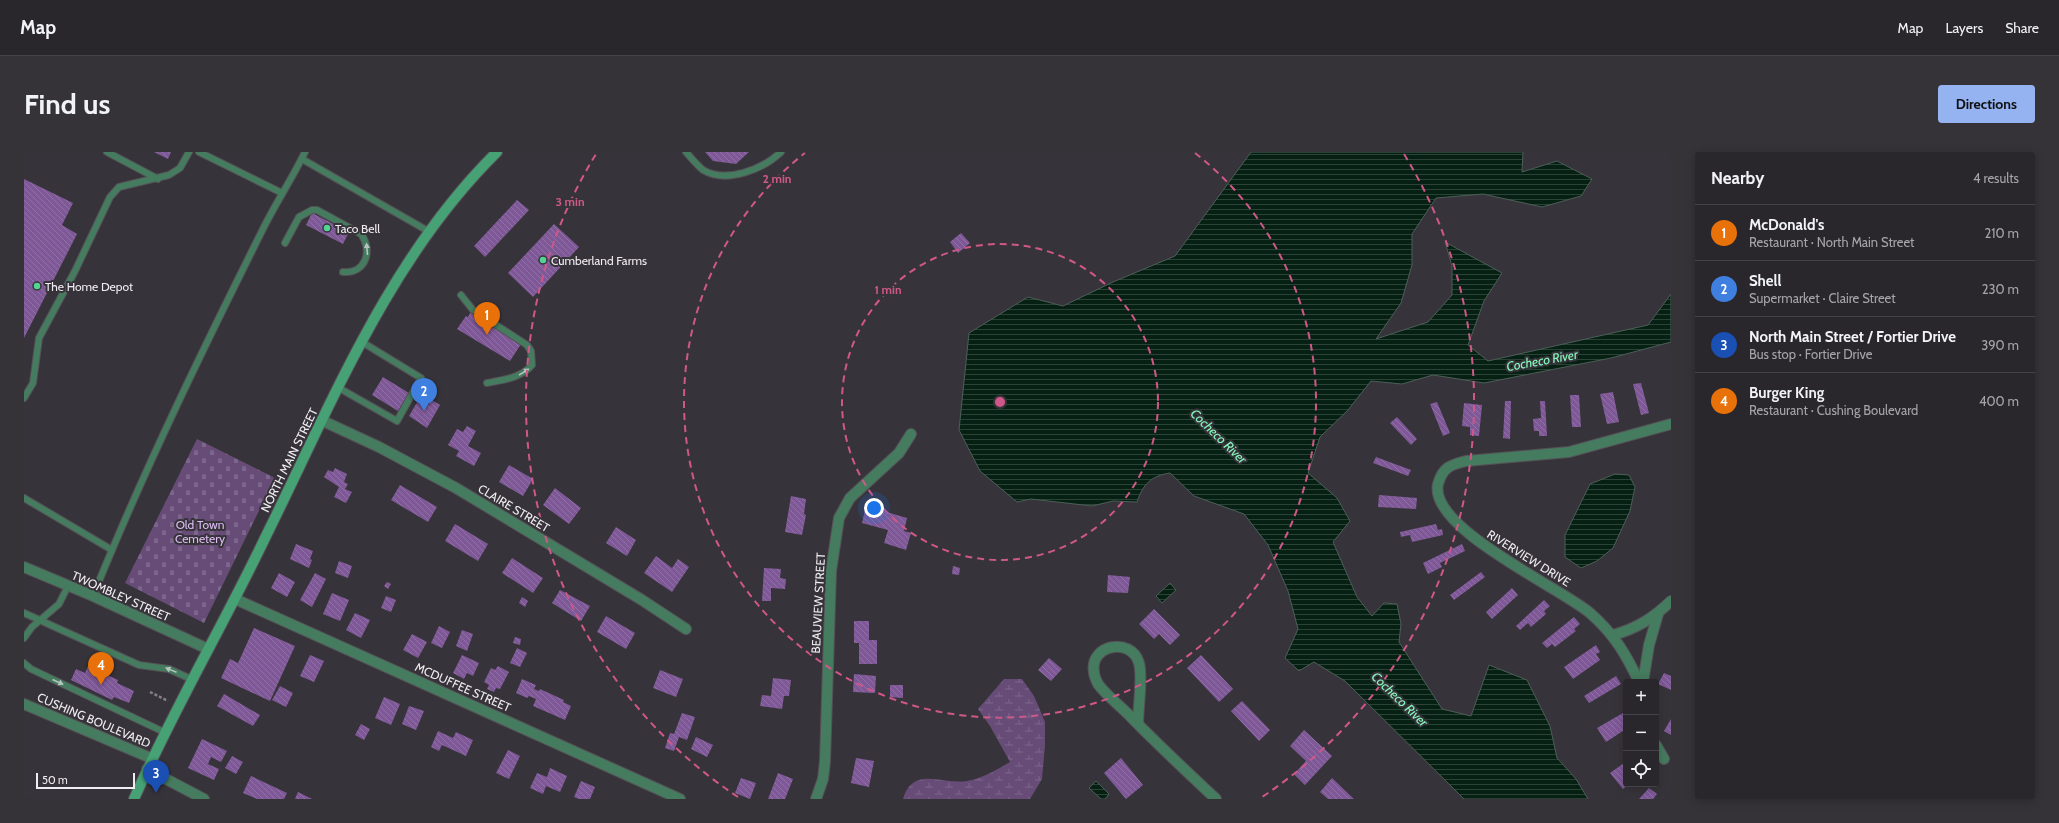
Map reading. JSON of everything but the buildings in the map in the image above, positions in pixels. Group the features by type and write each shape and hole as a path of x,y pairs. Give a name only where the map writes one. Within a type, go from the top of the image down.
{"main road":[{"name":"NORTH MAIN STREET","path":"134,799 147,769 235,599 362,342 396,280 428,231 497,152"}],"street":[{"name":"CLAIRE STREET","path":"323,421 379,447 456,488 642,600 686,629"},
{"name":"RIVERVIEW DRIVE","path":"1613,635 1589,613 1567,597 1516,568 1474,538 1452,518 1442,505 1437,490 1441,473 1452,465 1466,461 1549,456 1569,452 1671,424"},
{"name":"BEAUVIEW STREET","path":"816,799 823,779 825,761 831,571 839,518 850,498 899,453 911,434"},
{"name":"TWOMBLEY STREET","path":"24,567 93,596 208,650"},
{"name":"MCDUFFEE STREET","path":"235,599 680,799"},
{"path":"1638,679 1628,659 1613,635 1627,632 1658,614 1671,601"},
{"path":"1644,679 1658,614"},
{"path":"1138,724 1139,664 1131,651 1124,647 1110,647 1098,655 1094,662 1095,677 1098,684 1138,724 1216,799"},
{"name":"CUSHING BOULEVARD","path":"24,704 153,759"},
{"path":"1659,750 1664,758"},
{"path":"147,769 204,799"}],"lane":[{"path":"107,152 158,179"},
{"path":"24,398 32,384 39,338 75,271 110,197 119,187 158,179 180,168 189,152"},
{"path":"200,152 282,193"},
{"path":"93,596 112,550 196,366 282,193 305,152"},
{"path":"686,152 704,170 728,174 741,174 766,163 781,152"},
{"path":"302,159 428,231"},
{"path":"285,242 299,217 306,212 317,210 361,234 366,241 368,256 365,261 356,270 343,272"},
{"path":"461,296 473,310 527,345 531,351 532,365 528,371 518,376 487,383"},
{"path":"339,388 397,421 421,378 362,342"},
{"path":"24,498 112,550"},
{"path":"24,638 32,627 59,604 68,586"},
{"path":"24,613 139,665 169,669 193,680"},
{"path":"24,663 31,669 166,734"}],"path":[{"path":"150,692 168,701"}],"green space":[{"name":"Old Town Cemetery","path":"197,439 275,478 204,623 125,583"},
{"path":"1004,679 1022,679 1034,696 1045,722 1045,746 1042,779 1030,799 903,799 908,789 914,782 921,779 958,782 973,780 984,776 1010,762 990,726 978,709"}],"water":[{"name":"Cocheco River","path":"1251,152 1523,152 1522,172 1557,161 1592,179 1581,196 1542,207 1483,194 1436,198 1412,234 1412,265 1401,303 1376,339 1428,322 1452,295 1452,266 1445,242 1502,273 1484,301 1468,345 1488,361 1648,325 1671,294 1671,342 1611,358 1484,383 1433,375 1402,384 1371,381 1348,410 1320,437 1308,473 1337,498 1350,521 1333,542 1357,597 1372,616 1384,603 1397,604 1401,624 1399,642 1442,709 1471,716 1489,665 1527,680 1550,726 1557,758 1576,779 1588,799 1464,799 1345,681 1314,662 1299,671 1285,658 1298,629 1288,591 1268,545 1244,514 1194,496 1170,473 1158,476 1149,482 1142,490 1137,502 1113,501 1092,506 1031,499 1017,502 980,471 959,430 969,333 1028,297 1063,306 1113,282 1175,256"},
{"path":"1615,474 1629,475 1635,487 1630,511 1613,548 1597,561 1581,568 1565,557 1565,535 1590,484"},
{"path":"1170,583 1176,590 1162,603 1156,596"},
{"path":"1096,781 1109,794 1105,799 1101,799 1089,788"}],"place":[{"name":"Taco Bell","path":"327,228"},
{"name":"Cumberland Farms","path":"543,260"},
{"name":"The Home Depot","path":"37,286"},
{"name":"McDonald's","path":"487,335"},
{"name":"Shell","path":"424,411"},
{"name":"Burger King","path":"101,685"},
{"name":"North Main Street / Fortier Drive","path":"156,793"}]}
